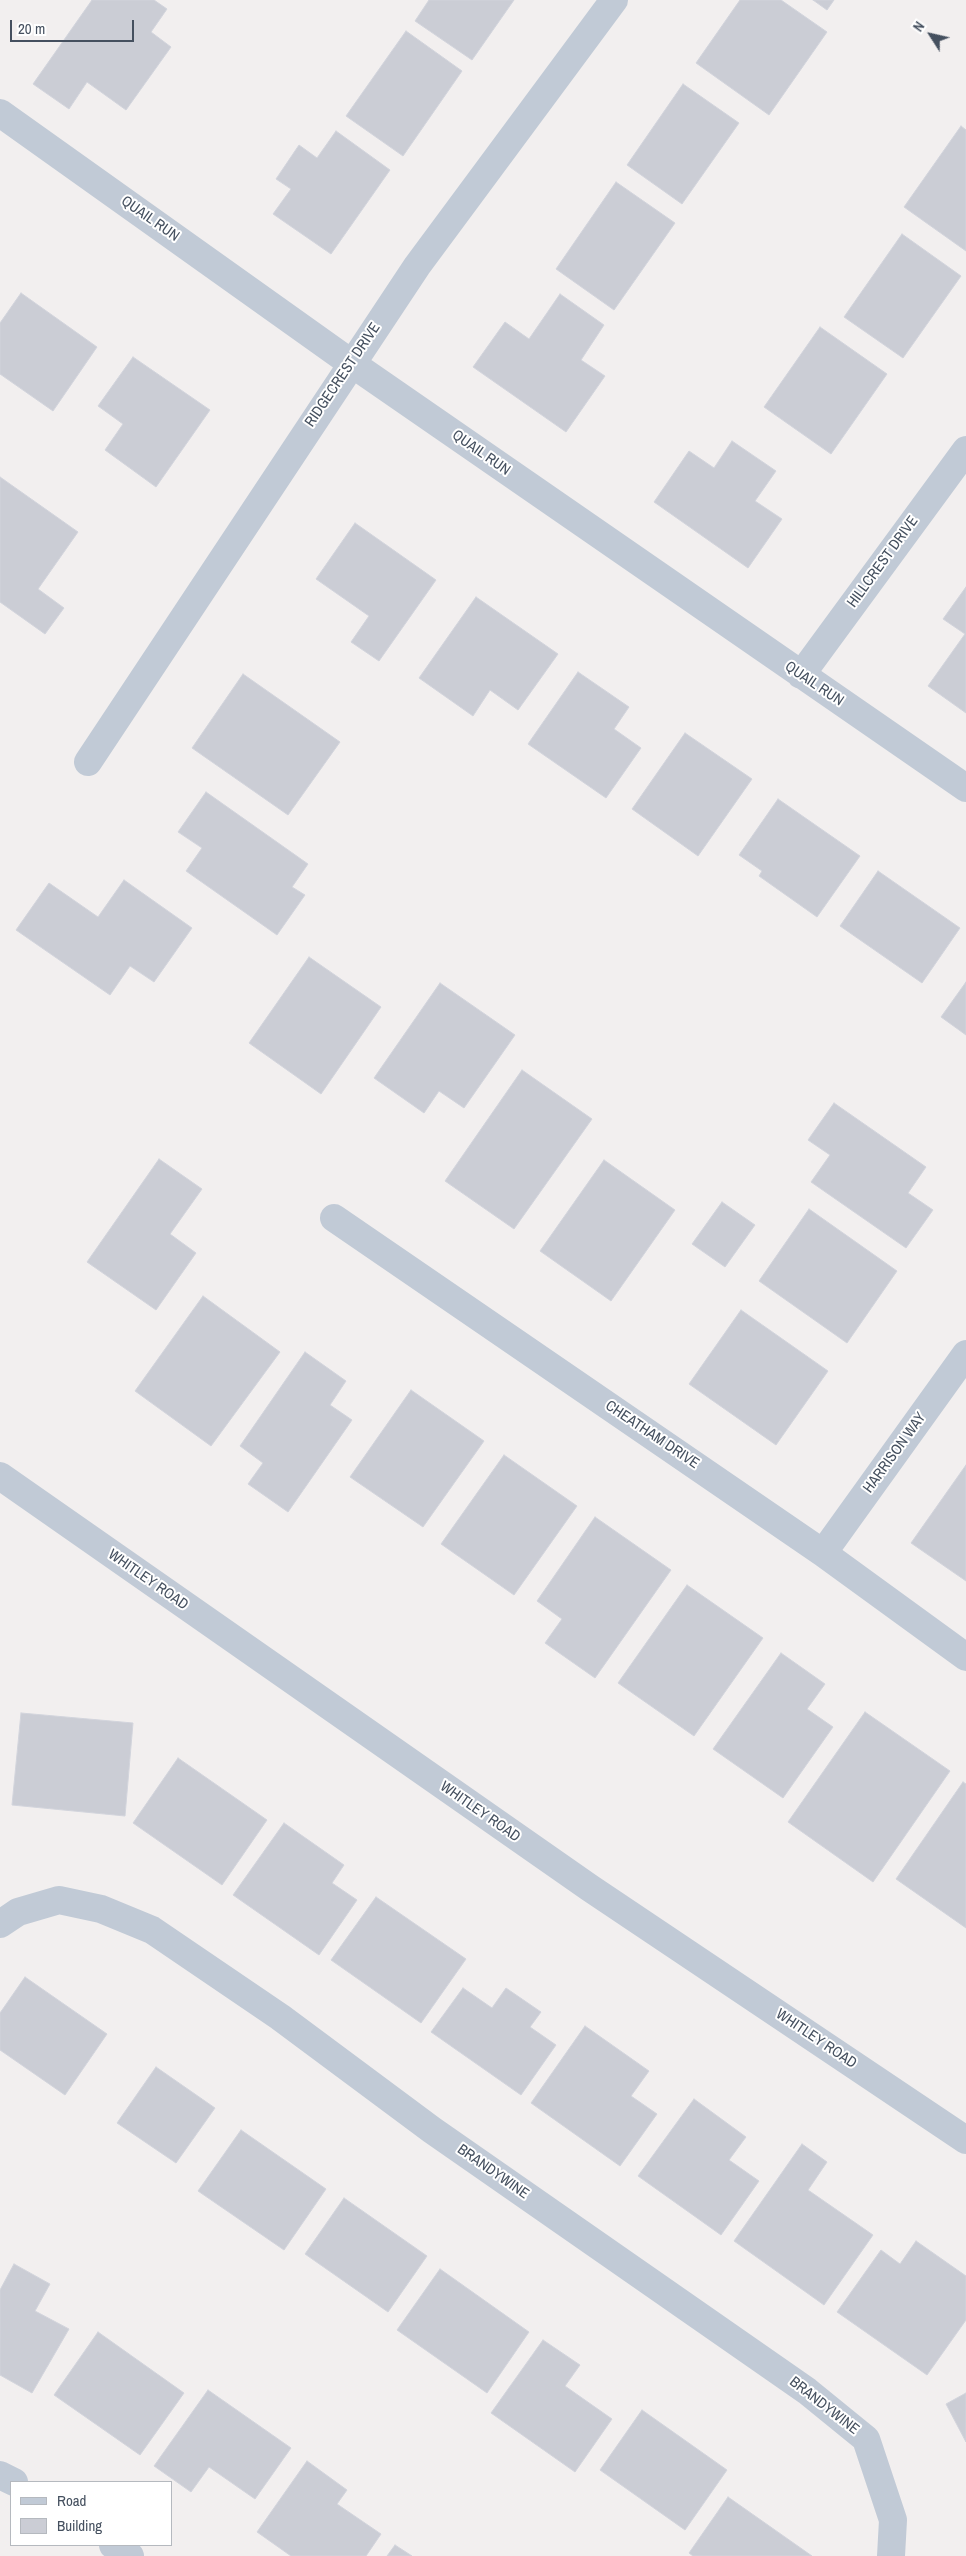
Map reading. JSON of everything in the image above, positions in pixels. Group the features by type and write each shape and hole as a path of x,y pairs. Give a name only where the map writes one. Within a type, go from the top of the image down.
{"street":[{"name":"RIDGECREST DRIVE","path":"88,762 351,362 417,266 614,0"},
{"name":"QUAIL RUN","path":"0,113 351,362 966,788"},
{"name":"HILLCREST DRIVE","path":"801,675 966,450"},
{"name":"CHEATHAM DRIVE","path":"334,1218 823,1553 966,1657"},
{"name":"HARRISON WAY","path":"823,1553 966,1354"},
{"name":"WHITLEY ROAD","path":"0,1476 582,1883 966,2140"},
{"name":"BRANDYWINE","path":"0,1924 18,1912 59,1900 101,1909 152,1930 280,2016 432,2130 807,2391 866,2439 893,2520 891,2556"},
{"path":"0,2476 12,2481"},
{"path":"115,2546 130,2556"}],"building":[{"path":"92,0 154,0 167,9 151,32 171,47 126,110 87,82 69,109 33,84"},
{"path":"429,0 514,0 472,60 415,21"},
{"path":"740,0 781,0 827,32 769,115 696,63"},
{"path":"813,0 834,0 827,10"},
{"path":"406,31 462,71 403,156 346,116"},
{"path":"683,84 739,123 682,204 627,165"},
{"path":"961,126 966,130 966,251 904,207"},
{"path":"336,131 390,170 331,254 273,214 291,189 276,179 299,145 317,158"},
{"path":"616,182 675,223 614,310 556,269"},
{"path":"902,234 961,276 903,358 844,317"},
{"path":"21,293 97,347 53,411 0,374 0,323"},
{"path":"560,294 604,325 581,360 605,376 566,432 473,367 505,322 529,339"},
{"path":"820,327 887,374 831,454 764,407"},
{"path":"133,357 210,410 156,487 105,450 123,424 98,406"},
{"path":"732,441 776,471 755,501 782,519 748,568 654,502 689,451 714,468"},
{"path":"0,477 78,532 38,589 64,608 45,634 0,602"},
{"path":"355,523 436,580 379,661 351,642 369,616 316,579"},
{"path":"966,587 966,713 928,686 965,634 943,619"},
{"path":"476,597 558,654 518,710 490,690 473,716 419,678"},
{"path":"578,672 629,707 614,729 641,748 606,798 528,744"},
{"path":"243,674 340,742 288,815 192,748"},
{"path":"685,733 752,779 698,856 632,809"},
{"path":"206,792 308,864 292,887 305,895 277,935 186,871 202,848 178,832"},
{"path":"778,799 860,856 817,917 759,876 762,871 739,855"},
{"path":"878,871 960,928 922,983 840,926"},
{"path":"124,880 192,928 154,982 130,966 110,995 16,930 49,883 98,917"},
{"path":"309,957 381,1007 321,1094 249,1043"},
{"path":"966,982 966,1035 941,1017"},
{"path":"440,983 515,1035 464,1108 439,1091 424,1113 374,1078"},
{"path":"522,1070 592,1119 514,1229 445,1181"},
{"path":"834,1103 926,1167 908,1193 933,1210 906,1248 811,1182 830,1155 808,1140"},
{"path":"159,1159 202,1189 170,1234 196,1253 156,1310 87,1262"},
{"path":"604,1160 675,1210 611,1301 540,1251"},
{"path":"722,1202 755,1225 725,1267 692,1244"},
{"path":"809,1209 897,1271 847,1343 759,1281"},
{"path":"203,1296 280,1352 211,1446 135,1391"},
{"path":"741,1310 828,1371 776,1445 689,1384"},
{"path":"305,1352 346,1381 330,1405 352,1420 288,1512 248,1484 263,1463 240,1446"},
{"path":"411,1390 484,1441 423,1527 350,1477"},
{"path":"504,1455 577,1506 514,1595 441,1544"},
{"path":"966,1465 966,1581 911,1543"},
{"path":"595,1517 671,1570 595,1678 545,1643 562,1619 537,1601"},
{"path":"687,1585 763,1638 694,1736 618,1683"},
{"path":"781,1653 825,1684 807,1709 833,1727 783,1798 713,1749"},
{"path":"865,1712 950,1771 873,1882 788,1822"},
{"path":"21,1713 133,1723 125,1816 12,1805"},
{"path":"178,1758 267,1820 222,1885 133,1823"},
{"path":"963,1782 966,1784 966,1928 896,1879"},
{"path":"284,1823 344,1865 332,1883 357,1900 319,1955 233,1895"},
{"path":"376,1897 466,1959 421,2023 331,1960"},
{"path":"25,1977 107,2034 65,2095 0,2050 0,2013"},
{"path":"463,1988 492,2008 506,1988 541,2012 530,2027 556,2045 521,2095 431,2032"},
{"path":"585,2026 649,2071 631,2096 657,2114 620,2166 531,2103"},
{"path":"156,2067 215,2108 176,2163 117,2123"},
{"path":"694,2099 746,2137 729,2160 759,2181 721,2235 638,2176"},
{"path":"241,2130 326,2189 284,2250 198,2191"},
{"path":"802,2144 827,2162 808,2190 873,2235 824,2305 734,2241"},
{"path":"344,2198 427,2256 388,2312 305,2254"},
{"path":"916,2241 966,2276 966,2320 927,2375 837,2312 881,2250 900,2264"},
{"path":"14,2264 50,2284 35,2311 69,2329 32,2393 0,2375 0,2290"},
{"path":"440,2269 529,2332 487,2393 397,2330"},
{"path":"98,2332 184,2393 140,2455 54,2395"},
{"path":"543,2340 580,2365 565,2386 612,2419 575,2472 491,2413"},
{"path":"208,2390 291,2448 255,2499 209,2467 191,2492 154,2466"},
{"path":"966,2393 966,2442 946,2404"},
{"path":"642,2410 727,2470 685,2530 600,2470"},
{"path":"307,2461 347,2490 337,2504 381,2534 366,2556 291,2556 257,2532"},
{"path":"728,2497 812,2556 693,2556 689,2553"},
{"path":"395,2545 412,2556 387,2556"}]}
